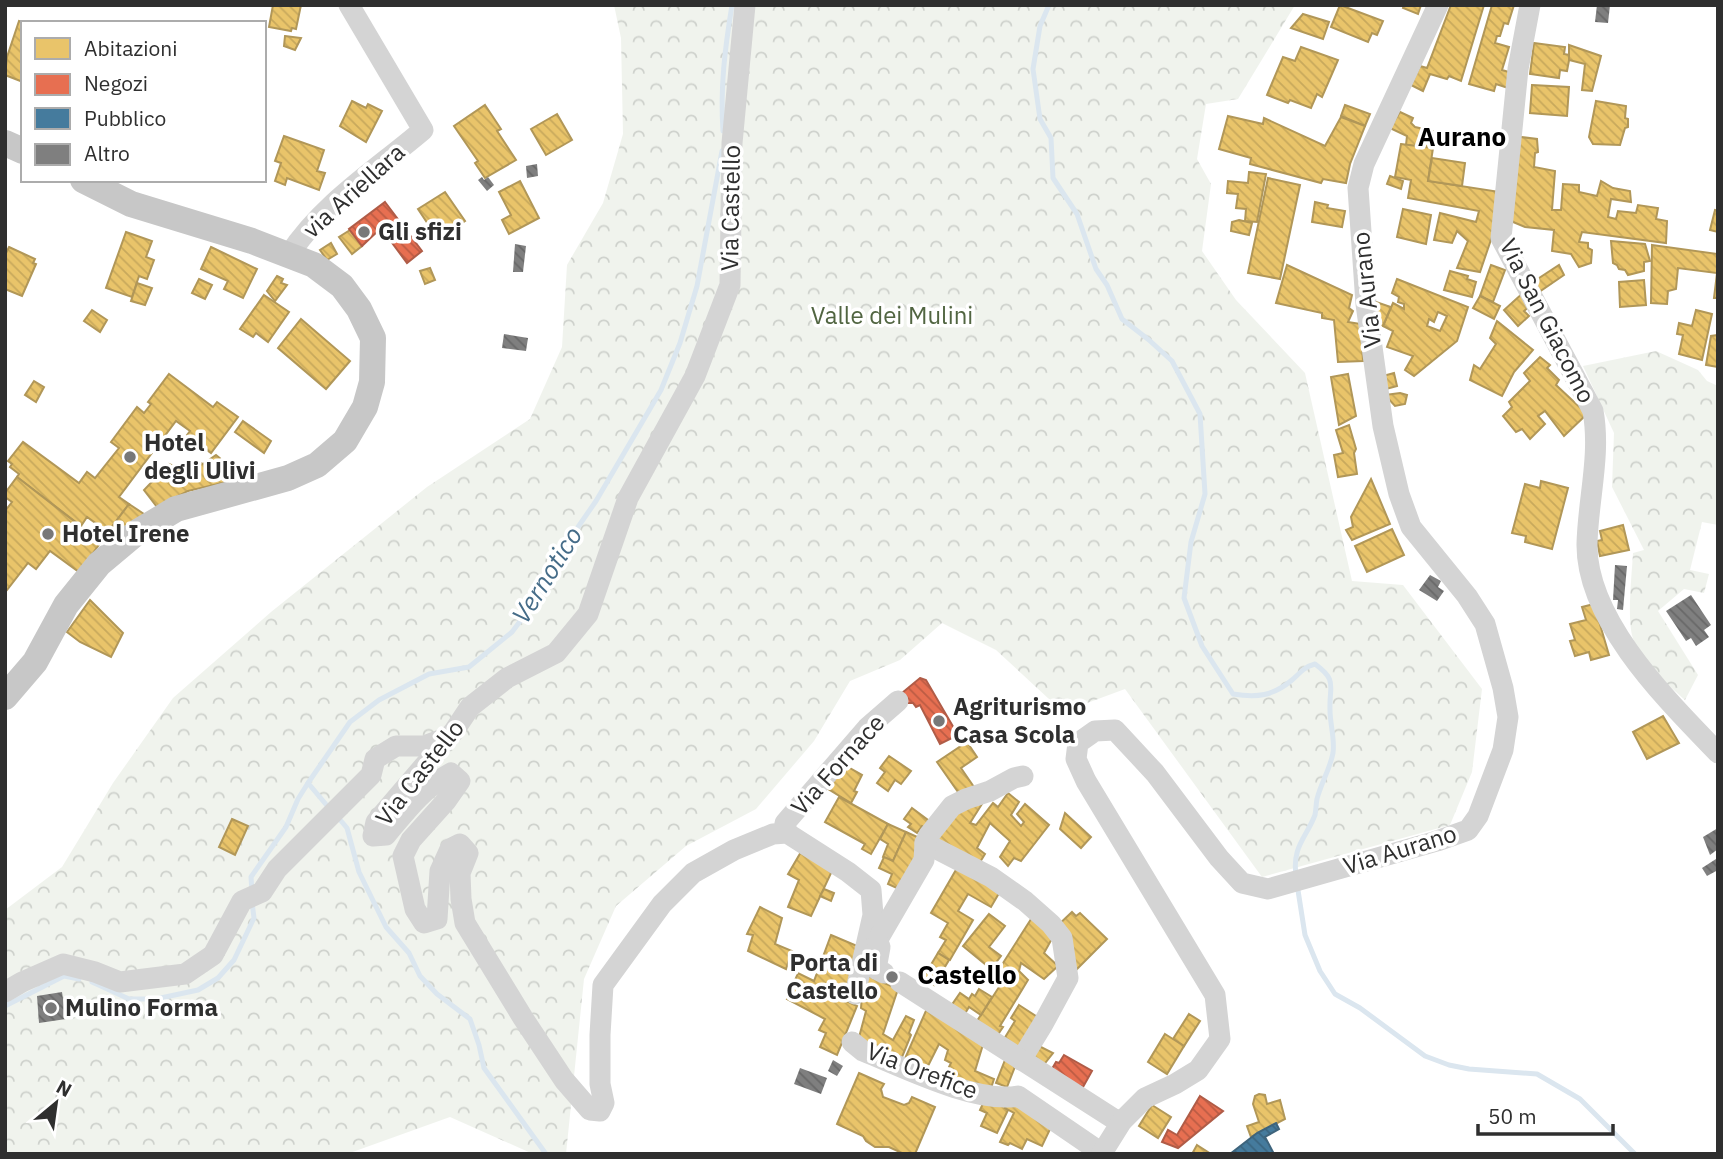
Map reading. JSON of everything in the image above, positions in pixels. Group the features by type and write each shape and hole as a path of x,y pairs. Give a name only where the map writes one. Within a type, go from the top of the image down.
{"main road":[{"path":"5,143 21,150"},
{"path":"5,697 35,662 66,605 99,564 136,533 176,509 288,478 317,465 345,442 365,407 372,382 373,338 359,309 342,286 314,265 252,241 131,204 87,182"}],"street":[{"name":"via Ariellara","path":"289,255 302,235 331,206 423,130 349,5"},
{"name":"Via Castello","path":"745,5 732,143 730,285 695,376 628,498 588,614 556,653 507,678 470,708 450,736 376,822 373,836 386,835 416,797 438,780 451,773 460,781 411,840 403,856 415,909 424,923 437,919 440,871 450,849 460,844 468,853 460,873 465,923 564,1080 590,1110 600,1111 604,1103 600,1072 603,985 662,904 693,873 734,850 773,834 787,833"},
{"name":"Via Aurano","path":"1122,1121 1145,1098 1198,1070 1220,1039 1219,1028 1215,995 1086,781 1076,758 1078,743 1095,731 1115,730 1155,773 1219,858 1242,883 1268,888 1468,830 1478,816 1503,750 1508,717 1503,688 1485,624 1468,596 1411,527 1399,494 1383,426 1366,304 1358,188 1364,164 1438,5"},
{"name":"Via San Giacomo","path":"1530,5 1518,68 1499,223 1501,238 1593,411 1597,435 1587,545 1589,570 1605,612 1651,683 1718,752"},
{"name":"Via Fornace","path":"787,833 785,823 867,728 898,701"},
{"path":"5,992 63,964 120,982 186,974 213,955 252,896 371,775 375,759 396,746 424,746 450,736"},
{"path":"855,994 874,934 924,860 925,843 952,806 1023,776"},
{"path":"787,833 871,890 874,934 880,947 876,969 1114,1119 1122,1121 1102,1153"},
{"path":"925,843 991,877 1051,924 1062,938 1068,978 1021,1060"},
{"name":"Via Orefice","path":"852,1042 863,1051 960,1089 987,1095 1018,1096 1102,1153"}],"green space":[{"name":"Valle dei Mulini","path":"614,5 1295,5 1238,99 1206,104 1197,159 1211,184 1202,251 1236,300 1305,373 1352,581 1403,585 1482,689 1472,772 1450,825 1262,877 1125,689 1063,712 996,650 942,623 900,660 850,681 814,741 756,809 686,846 616,906 584,979 566,1154 533,1154 450,1117 347,1154 5,1154 5,910 62,867 113,783 173,698 271,612 427,487 530,419 562,347 567,265 603,203 623,134 621,38"},
{"path":"1656,351 1698,370 1707,381 1718,386 1718,525 1702,522 1690,570 1709,574 1704,593 1684,589 1658,611 1698,675 1685,700 1650,666 1634,641 1630,611 1633,553 1644,550 1612,487 1614,433 1583,366"}],"building: Abitazioni":[{"path":"273,5 301,5 296,29 292,28 291,31 269,27"},
{"path":"1340,5 1383,21 1377,35 1372,33 1368,42 1331,27"},
{"path":"1404,5 1421,5 1418,14 1403,8"},
{"path":"1451,5 1484,5 1461,81 1449,76 1447,79 1430,74 1423,91 1411,85 1420,66 1427,68"},
{"path":"1492,5 1514,5 1508,24 1504,23 1495,43 1509,47 1502,70 1512,73 1508,88 1496,84 1494,91 1469,84"},
{"path":"1303,14 1329,22 1323,39 1291,28"},
{"path":"19,21 21,81 5,75 7,57"},
{"path":"285,36 301,38 295,50 284,46"},
{"path":"1534,43 1565,47 1564,54 1570,55 1567,71 1560,70 1559,78 1530,74"},
{"path":"1569,45 1601,56 1592,91 1582,90 1585,64 1569,60"},
{"path":"1301,47 1338,60 1322,97 1317,94 1311,108 1267,95 1283,57 1295,61"},
{"path":"1532,85 1569,87 1567,116 1530,113"},
{"path":"352,101 366,108 368,104 382,111 366,142 340,126"},
{"path":"1596,101 1626,106 1625,118 1628,119 1628,127 1625,128 1620,145 1593,144 1589,137"},
{"path":"485,105 501,129 497,131 516,160 485,178 475,163 478,161 454,126"},
{"path":"1345,105 1370,114 1365,126 1341,116"},
{"path":"1400,112 1413,118 1411,123 1415,127 1433,131 1428,148 1406,145 1407,136 1390,128"},
{"path":"557,114 572,140 546,155 531,129"},
{"path":"1228,116 1263,124 1264,118 1325,146 1341,117 1365,126 1350,164 1346,183 1323,179 1321,183 1250,164 1251,158 1219,149"},
{"path":"284,136 324,150 317,171 325,173 319,190 287,178 285,185 275,181 281,163 275,161"},
{"path":"1513,136 1537,139 1538,152 1535,153 1534,167 1555,171 1552,210 1561,210 1563,184 1579,185 1579,192 1597,196 1601,181 1613,188 1630,191 1631,202 1611,199 1608,217 1616,219 1618,211 1636,213 1638,205 1658,208 1656,219 1667,221 1666,243 1582,232 1579,242 1588,243 1588,248 1592,250 1591,263 1579,267 1571,254 1552,251 1554,230 1525,227 1506,219"},
{"path":"1401,144 1433,148 1428,181 1500,192 1497,222 1480,272 1457,268 1468,241 1457,231 1452,243 1434,240 1440,213 1476,222 1479,211 1408,198 1411,180 1395,177"},
{"path":"1432,158 1465,163 1462,186 1428,181"},
{"path":"1249,172 1266,174 1257,222 1245,221 1246,209 1236,208 1238,194 1227,193 1228,181 1248,183"},
{"path":"1390,176 1403,181 1401,189 1387,184"},
{"path":"1268,178 1300,185 1280,279 1248,273"},
{"path":"520,181 539,218 509,234 502,220 511,215 499,192"},
{"path":"445,192 465,221 444,235 442,232 436,236 418,209"},
{"path":"1315,202 1328,205 1327,208 1345,211 1342,227 1312,222"},
{"path":"1403,209 1431,215 1426,244 1397,237"},
{"path":"1715,210 1718,211 1718,232 1710,230"},
{"path":"1239,220 1252,223 1249,235 1231,231 1232,222"},
{"path":"350,230 362,246 352,254 339,237"},
{"path":"126,232 152,241 146,257 154,260 147,279 139,276 132,297 106,288"},
{"path":"1611,241 1645,244 1650,261 1644,262 1644,271 1628,275 1625,270 1619,269 1613,263"},
{"path":"331,243 337,254 327,260 320,250"},
{"path":"1652,245 1718,254 1718,298 1714,298 1717,273 1678,268 1676,289 1668,291 1667,304 1651,303"},
{"path":"9,247 35,259 33,263 36,264 22,296 5,289 5,255"},
{"path":"211,247 257,269 243,298 224,289 228,281 201,269"},
{"path":"1287,265 1352,295 1349,308 1353,311 1348,322 1361,324 1363,361 1338,362 1334,320 1322,318 1322,313 1276,303"},
{"path":"1491,265 1505,270 1493,302 1480,296"},
{"path":"1559,265 1564,275 1539,292 1533,282"},
{"path":"430,268 435,280 425,284 420,271"},
{"path":"1450,271 1468,276 1467,279 1476,282 1472,297 1444,290"},
{"path":"277,276 283,279 281,283 287,285 275,301 267,291"},
{"path":"199,279 212,285 205,299 192,293"},
{"path":"1397,279 1468,307 1457,341 1414,376 1405,370 1413,356 1387,347 1393,331 1383,326 1393,303 1404,309 1404,304 1398,302 1399,297 1392,293","holes":["1438,312 1447,316 1440,331 1427,326 1429,319 1434,322"]},
{"path":"1644,280 1646,305 1620,307 1619,282"},
{"path":"137,283 152,288 145,305 131,301"},
{"path":"1524,292 1532,304 1524,311 1529,316 1518,326 1504,310"},
{"path":"264,295 289,312 268,342 256,333 253,337 240,329"},
{"path":"1480,296 1500,306 1494,319 1473,308"},
{"path":"1376,302 1391,307 1383,326 1378,324"},
{"path":"92,310 107,320 100,332 84,321"},
{"path":"1696,310 1712,314 1702,360 1679,354 1683,335 1677,334 1679,323 1692,326"},
{"path":"301,319 350,361 326,389 278,348"},
{"path":"1497,321 1533,350 1514,372 1502,396 1470,380 1474,365 1480,369 1496,344 1490,338"},
{"path":"1718,335 1718,367 1706,365 1711,336"},
{"path":"1540,357 1550,365 1547,368 1559,380 1556,385 1587,414 1564,436 1545,411 1538,416 1545,424 1530,439 1522,429 1516,432 1503,416 1512,407 1509,402 1530,381 1524,373"},
{"path":"1394,373 1397,386 1386,389 1383,376"},
{"name":"Hotel degli Ulivi","path":"169,374 213,407 217,402 238,417 211,453 187,435 190,431 176,421 119,497 129,504 108,532 87,517 81,526 17,477 19,474 10,467 12,464 8,461 23,442 79,483 87,472 95,478 119,448 111,442 137,407 144,413 151,404 148,402"},
{"path":"1348,374 1356,416 1339,425 1331,377"},
{"path":"34,381 44,387 36,402 25,395"},
{"path":"1385,395 1407,395 1405,404 1395,406"},
{"path":"243,421 271,441 264,453 235,432"},
{"path":"1349,425 1356,449 1354,453 1357,474 1338,477 1334,455 1343,453 1336,430"},
{"path":"216,455 244,478 188,491 157,507 144,490 169,464 185,471 193,460 203,464"},
{"name":"Hotel Irene","path":"17,477 101,542 79,572 50,551 36,569 28,563 7,590 5,511 12,502 5,497 5,493"},
{"path":"1371,479 1390,524 1352,540 1346,530 1353,527 1351,517"},
{"path":"1541,481 1568,488 1552,549 1525,542 1526,536 1512,533 1525,484 1540,488"},
{"path":"129,504 144,514 115,540 108,532"},
{"path":"1623,525 1629,550 1600,556 1597,541 1602,540 1600,531"},
{"path":"1392,529 1404,555 1367,572 1355,546"},
{"path":"90,600 123,633 111,657 80,642 67,632"},
{"path":"1594,604 1609,655 1591,660 1589,652 1575,656 1570,641 1575,640 1570,624 1586,620 1582,607"},
{"path":"1663,716 1679,743 1647,759 1633,732"},
{"path":"967,742 977,757 961,768 976,790 963,799 937,762"},
{"path":"889,756 911,771 901,784 895,780 888,791 877,783 885,772 880,768"},
{"path":"839,762 862,775 851,803 820,784"},
{"path":"1008,793 1019,802 1011,815 1021,826 1024,822 1017,814 1025,804 1049,825 1021,861 1014,858 1008,866 1000,857 1010,841 990,823 977,848 985,854 977,867 927,841 975,797 982,804 970,823 976,825 993,803 998,807"},
{"path":"839,797 888,824 871,854 862,849 865,844 825,822"},
{"path":"912,808 932,823 927,829 922,826 917,833 908,827 911,824 904,819"},
{"path":"1065,813 1091,837 1081,848 1060,829"},
{"path":"232,819 248,826 235,855 219,847"},
{"path":"888,824 906,832 893,861 883,857 888,844 880,839"},
{"path":"906,832 924,840 901,890 888,884 892,874 879,868 884,857 893,861"},
{"path":"801,852 832,871 811,916 788,907 799,880 788,874"},
{"path":"960,863 1002,888 991,907 968,894 958,911 973,920 950,960 938,953 946,940 940,937 948,923 931,913"},
{"path":"824,889 834,893 831,901 820,896"},
{"path":"760,907 782,918 775,944 792,951 786,969 748,951 753,935 747,934"},
{"path":"1072,912 1076,916 1080,913 1107,939 1068,978 1055,928"},
{"path":"989,914 1005,926 989,947 1001,956 991,969 963,946"},
{"path":"1033,916 1054,935 1044,953 1058,966 1044,979 1021,963 1019,971 1028,980 1000,1026 1003,1027 997,1036 975,1024 1003,981 996,974"},
{"path":"831,935 862,948 844,1000 857,1006 837,1055 820,1047 826,1033 819,1030 825,1019 787,999 798,973 814,981"},
{"path":"938,953 949,960 934,985 923,978"},
{"path":"864,974 898,989 883,1034 893,1040 906,1016 914,1020 900,1062 857,1045 866,1011 861,1008"},
{"path":"979,989 992,997 981,1015 969,1007 964,1015 951,1006 960,993 969,999 972,994 975,996"},
{"path":"929,1004 985,1038 975,1071 994,1079 989,1094 944,1077 951,1063 945,1060 948,1050 939,1044 925,1072 903,1063"},
{"path":"1019,1005 1039,1018 1015,1053 1001,1044 1015,1021 1011,1018"},
{"path":"1189,1014 1200,1021 1184,1046 1173,1039"},
{"path":"1165,1034 1184,1046 1167,1074 1148,1062"},
{"path":"1033,1043 1053,1053 1042,1067 1026,1057"},
{"path":"1005,1060 1016,1064 1007,1087 996,1083"},
{"path":"859,1073 884,1084 881,1089 883,1097 904,1105 909,1103 912,1097 935,1107 915,1154 904,1154 889,1147 875,1147 863,1136 837,1124"},
{"path":"1265,1095 1267,1104 1280,1100 1285,1119 1251,1137 1247,1126 1259,1122 1253,1104 1255,1096"},
{"path":"986,1097 1007,1104 1005,1108 1008,1110 997,1133 981,1126 987,1113 980,1110"},
{"path":"1009,1101 1053,1123 1042,1146 1027,1139 1022,1149 1000,1142 1014,1113 1005,1108"},
{"path":"1152,1105 1171,1117 1158,1138 1139,1126"},
{"path":"1197,1145 1211,1154 1192,1154"}],"building: Negozi":[{"name":"Gli sfizi","path":"385,202 422,251 407,263 381,228 362,246 349,229"},
{"name":"Agriturismo Casa Scola","path":"920,678 926,680 958,735 940,744 920,705 916,707 913,703 907,703 902,693"},
{"path":"1064,1055 1092,1071 1083,1087 1049,1074"},
{"path":"1200,1096 1223,1111 1178,1148 1162,1142 1168,1130 1177,1135"}],"building: Pubblico":[{"path":"1276,1123 1279,1129 1265,1137 1274,1154 1230,1154 1257,1133"}],"building: Altro":[{"path":"1597,5 1610,5 1608,23 1595,22"},
{"path":"537,164 538,176 527,178 526,166"},
{"path":"482,177 484,180 488,177 494,185 487,191 478,180"},
{"path":"515,244 526,246 523,272 513,272"},
{"path":"504,334 528,338 526,351 502,348"},
{"path":"1615,565 1627,566 1623,610 1617,609 1618,600 1613,600"},
{"path":"1430,575 1441,581 1438,587 1444,591 1437,601 1419,590"},
{"path":"1691,595 1711,625 1704,630 1709,637 1696,646 1691,638 1686,641 1666,611"},
{"path":"1718,828 1718,849 1710,855 1703,837"},
{"path":"1716,859 1718,870 1707,876 1702,868"},
{"name":"Mulino Forma","path":"62,992 66,1019 39,1023 37,996"},
{"path":"833,1060 843,1066 837,1076 828,1071"},
{"path":"800,1068 827,1078 821,1094 794,1084"}],"waterway":[{"name":"Vernotico","path":"723,131 724,68 732,5"},
{"path":"1049,5 1040,26 1033,69 1040,119 1051,138 1053,178 1077,214 1096,269 1107,285 1122,319 1172,361 1200,414 1205,494 1191,542 1184,598 1202,646 1233,694 1257,696 1271,693 1315,664 1330,679 1333,753 1319,793 1315,815 1298,850 1296,875"},
{"name":"Vernotico","path":"252,892 251,877 286,827 298,799 350,722 379,700 429,674 469,667 512,632 543,591 560,553 596,501 661,390 680,343 697,286 722,151"},
{"path":"308,783 329,808"},
{"path":"336,815 347,828 359,872 386,927 409,953 420,976 437,994 470,1019 484,1068 546,1154"},
{"path":"1297,884 1305,935 1320,971 1335,994 1360,1008 1425,1056 1469,1069 1537,1074 1580,1099 1635,1154"},
{"name":"Vernotico","path":"92,982 129,999 156,999 198,990 218,978 234,960 254,918 252,902"},
{"name":"Vernotico","path":"5,1006 64,976 79,979"}],"place":[{"name":"Gli sfizi","path":"364,232"},
{"name":"Hotel degli Ulivi","path":"130,457"},
{"name":"Hotel Irene","path":"48,534"},
{"name":"Agriturismo Casa Scola","path":"939,721"},
{"name":"Porta di Castello","path":"892,977"},
{"name":"Mulino Forma","path":"51,1008"}],"district":[{"name":"Aurano","path":"1462,137"},
{"name":"Castello","path":"967,975"}]}
